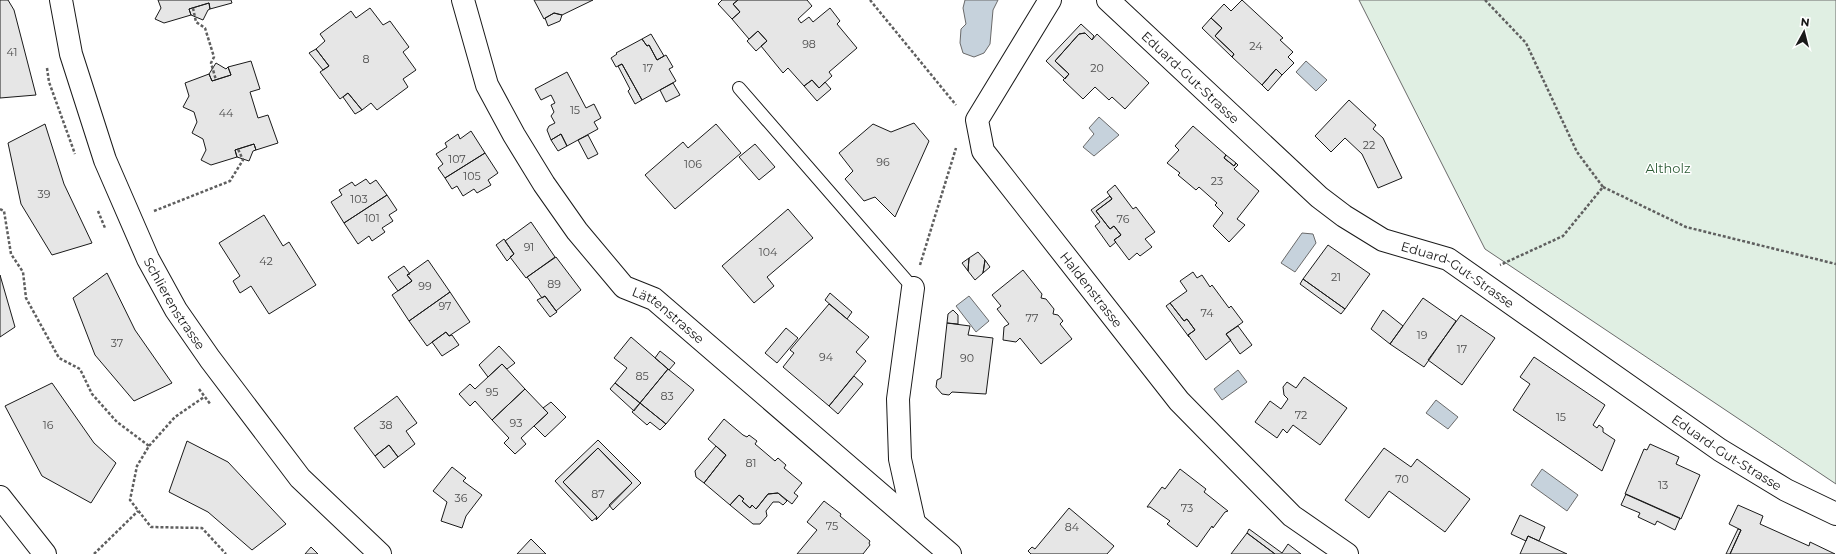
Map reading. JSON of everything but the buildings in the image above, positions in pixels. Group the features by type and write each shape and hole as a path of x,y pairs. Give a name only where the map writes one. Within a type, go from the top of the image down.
{"street":[{"name":"Schlierenstrasse","path":"61,0 71,54 105,160 148,259 176,310 210,359 300,478 380,554"},
{"name":"Lättenstrasse","path":"463,0 487,85 514,135 544,184 577,231 624,287 654,299 950,554"},
{"path":"977,120 1050,0"},
{"name":"Eduard-Gut-Strasse","path":"1108,0 1318,197 1344,216 1383,240 1448,259 1476,276 1720,450 1786,490 1836,514"},
{"name":"Haldenstrasse","path":"977,120 983,151 1179,401 1292,516 1347,554"},
{"path":"912,288 898,399 900,459 914,522"},
{"path":"0,497 45,554"}],"lane":[{"path":"740,88 912,288"}],"path":[{"path":"870,0 959,109 977,120"},
{"path":"1485,0 1526,43 1577,152 1603,187 1686,227 1836,264"},
{"path":"193,8 196,22 205,28 214,57 211,63 216,80"},
{"path":"912,288 965,124 977,120"},
{"path":"131,220 230,181 243,160 238,148"},
{"path":"1476,276 1563,236 1603,187"},
{"path":"0,209 4,211 11,254 23,272 26,298 59,358 80,369 92,394 117,422 149,446"},
{"path":"204,397 175,417 149,446 137,466 130,500 151,527 202,528 226,554"},
{"path":"94,554 138,511"}],"green space":[{"name":"Altholz","path":"1359,0 1836,0 1836,484 1485,249"}],"shaded area":[{"path":"965,0 998,0 993,10 990,44 984,53 974,57 963,53 960,43 961,29 966,24 963,8"},
{"path":"1306,61 1327,80 1316,91 1296,72"},
{"path":"1099,117 1119,135 1094,156 1083,147 1094,134 1089,128"},
{"path":"1302,233 1313,234 1316,243 1295,272 1281,263"},
{"path":"969,296 989,321 976,332 956,306"},
{"path":"1238,370 1247,382 1222,400 1214,389"},
{"path":"1436,400 1458,417 1448,429 1426,413"},
{"path":"1542,469 1578,495 1567,511 1531,485"}]}
